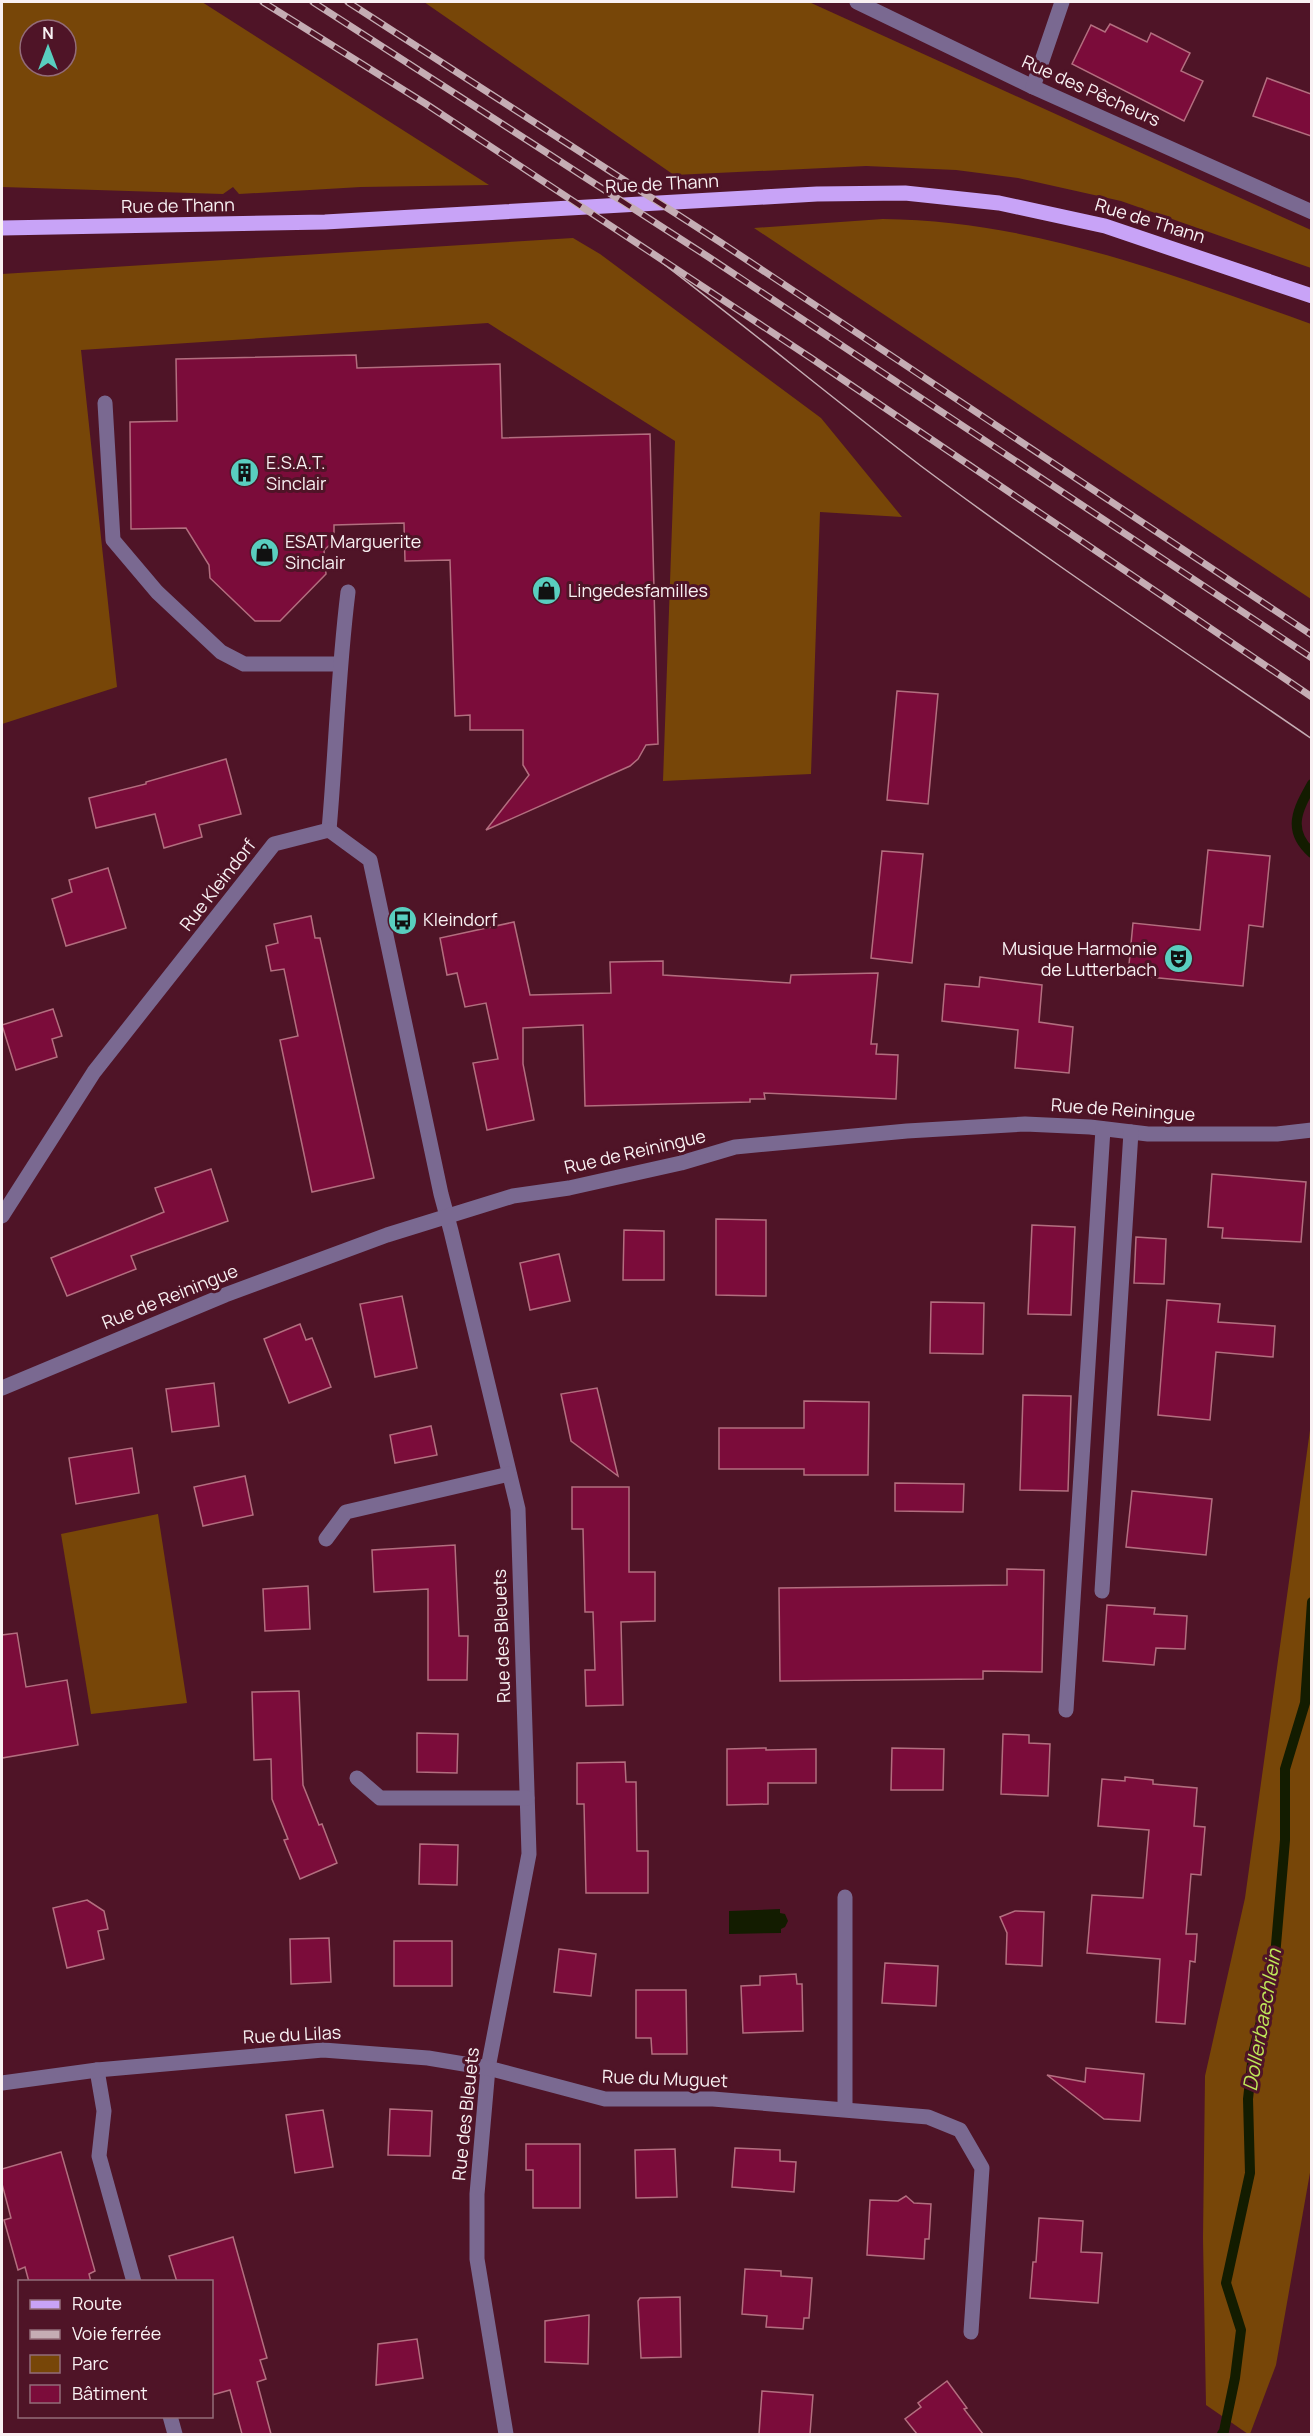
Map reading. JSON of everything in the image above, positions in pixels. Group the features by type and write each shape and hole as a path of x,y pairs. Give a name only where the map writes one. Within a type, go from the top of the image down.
{"main road":[{"name":"Rue de Thann","path":"2,228 302,223 866,193 946,196 999,203 1105,226 1311,296"}],"street":[{"name":"Rue des Pêcheurs","path":"857,2 1033,87 1311,212"},
{"path":"1033,87 1062,2"},
{"path":"105,403 113,540 157,592 221,652 244,664 339,664"},
{"path":"348,592 339,664 338,730 329,830 370,860 447,1216"},
{"name":"Rue Kleindorf","path":"2,1216 94,1072 274,844 329,830"},
{"name":"Rue de Reiningue","path":"2,1388 225,1295 387,1235 513,1196 569,1188 648,1171 735,1147 971,1126 1025,1124 1201,1135 1277,1134 1311,1130"},
{"path":"1066,1710 1103,1129"},
{"path":"1102,1591 1131,1132"},
{"name":"Rue des Bleuets","path":"447,1216 518,1509 529,1854 488,2068 477,2194 477,2259 506,2434"},
{"path":"326,1539 346,1512 509,1474"},
{"path":"357,1778 380,1798 527,1798"},
{"path":"844,2109 845,1897"},
{"name":"Rue du Lilas","path":"2,2083 98,2070 323,2049 428,2058 488,2068"},
{"name":"Rue du Muguet","path":"488,2068 605,2099 713,2099 928,2116 960,2130 982,2168 971,2332"},
{"path":"98,2070 104,2111 99,2156 133,2280"},
{"path":"171,2418 175,2434"}],"green space":[{"path":"2,2 202,2 489,185 361,187 239,194 233,187 223,194 2,187"},
{"path":"424,2 809,2 1311,230 1311,268 1121,201 1018,178 956,170 866,166 674,175"},
{"path":"883,219 939,222 994,229 1048,240 1154,269 1311,324 1311,599 754,228"},
{"path":"573,238 600,254 821,418 902,517 820,512 811,774 663,781 675,441 488,323 81,350 117,687 2,724 2,274"},
{"path":"1311,1423 1311,2167 1276,2365 1250,2434 1248,2434 1206,2405 1203,2238 1205,2076 1245,1898"},
{"path":"158,1514 187,1703 91,1714 61,1534"}],"shaded area":[{"path":"780,1909 780,1913 785,1914 788,1921 781,1929 781,1933 729,1934 729,1911"}],"building":[{"path":"1110,24 1147,42 1151,33 1190,53 1181,71 1203,81 1184,121 1072,64 1091,25 1105,32"},
{"path":"1267,78 1311,94 1311,136 1253,116"},
{"path":"356,355 357,368 500,364 502,438 650,434 658,744 646,745 638,759 630,766 486,830 529,775 523,765 523,730 470,730 470,715 455,716 450,560 405,561 404,523 334,525 334,541 324,550 326,574 280,621 255,621 210,578 209,565 186,528 131,529 130,422 177,421 176,359"},
{"path":"897,691 938,694 928,804 887,800"},
{"path":"226,759 241,814 199,825 202,837 164,848 155,814 96,828 89,798 146,784 146,782"},
{"path":"1208,850 1270,856 1263,927 1249,925 1243,986 1128,975 1133,923 1200,930"},
{"path":"882,851 923,854 912,963 871,958"},
{"path":"108,868 126,928 66,946 52,899 72,892 69,880"},
{"path":"311,916 315,938 320,938 374,1178 312,1192 280,1040 298,1036 284,969 271,971 266,946 278,943 274,924"},
{"path":"514,922 530,995 611,993 610,962 663,961 663,975 790,983 791,975 878,973 871,1044 877,1044 876,1054 898,1055 896,1099 764,1093 765,1099 750,1099 750,1102 585,1106 583,1025 523,1028 523,1064 534,1120 487,1130 473,1063 498,1059 486,1003 465,1007 457,973 447,975 440,938"},
{"path":"980,977 1042,985 1039,1022 1073,1027 1069,1073 1015,1068 1018,1030 942,1021 945,984 979,987"},
{"path":"53,1009 62,1036 52,1039 57,1057 16,1070 2,1025"},
{"path":"211,1169 228,1221 131,1256 136,1269 67,1296 51,1258 164,1212 155,1188"},
{"path":"1212,1174 1306,1182 1301,1242 1222,1238 1223,1228 1208,1227"},
{"path":"716,1219 766,1220 766,1296 716,1295"},
{"path":"1032,1225 1075,1227 1071,1315 1028,1314"},
{"path":"624,1230 664,1231 664,1280 623,1280"},
{"path":"1136,1237 1166,1239 1164,1284 1134,1283"},
{"path":"559,1254 570,1301 530,1310 520,1263"},
{"path":"402,1296 417,1368 375,1377 360,1304"},
{"path":"1167,1300 1220,1304 1218,1322 1275,1326 1273,1357 1216,1352 1210,1420 1158,1415"},
{"path":"931,1302 984,1303 983,1354 930,1353"},
{"path":"300,1324 306,1340 312,1338 331,1387 289,1403 264,1339"},
{"path":"214,1383 219,1426 172,1432 166,1389"},
{"path":"597,1388 618,1476 571,1441 561,1394"},
{"path":"1023,1395 1071,1396 1068,1491 1020,1490"},
{"path":"804,1401 869,1402 868,1475 804,1475 804,1469 719,1469 719,1428 804,1428"},
{"path":"431,1426 437,1455 395,1463 390,1435"},
{"path":"132,1448 139,1493 76,1504 69,1458"},
{"path":"245,1476 253,1515 203,1526 194,1487"},
{"path":"895,1483 964,1484 963,1512 895,1511"},
{"path":"572,1487 629,1487 629,1572 655,1572 655,1621 621,1622 623,1705 586,1706 585,1670 595,1670 593,1612 585,1612 583,1529 572,1529"},
{"path":"1132,1491 1212,1499 1206,1555 1126,1547"},
{"path":"455,1545 459,1636 468,1636 467,1680 428,1680 428,1589 374,1592 372,1550"},
{"path":"1007,1569 1044,1570 1042,1672 983,1671 983,1679 780,1681 779,1588 1007,1585"},
{"path":"308,1586 310,1629 265,1631 263,1589"},
{"path":"1107,1605 1155,1608 1154,1614 1187,1616 1185,1649 1156,1648 1154,1665 1103,1661"},
{"path":"17,1633 26,1687 67,1680 78,1745 2,1758 2,1635"},
{"path":"299,1691 303,1785 319,1825 322,1824 337,1863 300,1879 284,1840 288,1839 272,1799 271,1759 254,1760 252,1692"},
{"path":"417,1733 458,1734 457,1773 417,1772"},
{"path":"1003,1734 1029,1735 1029,1743 1050,1744 1048,1796 1001,1794"},
{"path":"766,1748 766,1750 816,1749 816,1783 768,1783 768,1804 727,1805 727,1749"},
{"path":"892,1748 944,1749 943,1790 891,1790"},
{"path":"625,1762 626,1782 636,1782 637,1851 648,1851 648,1893 586,1893 584,1804 577,1804 577,1763"},
{"path":"1125,1777 1153,1780 1153,1784 1197,1788 1194,1826 1205,1827 1201,1875 1191,1874 1186,1934 1197,1934 1195,1962 1190,1961 1185,2024 1156,2022 1160,1959 1087,1953 1092,1895 1143,1898 1149,1830 1098,1826 1102,1779 1125,1781"},
{"path":"420,1844 458,1845 457,1885 419,1884"},
{"path":"87,1900 104,1911 108,1929 98,1931 104,1959 67,1968 53,1908"},
{"path":"1015,1911 1044,1912 1042,1966 1006,1964 1007,1933 1000,1917"},
{"path":"329,1938 331,1982 291,1984 290,1939"},
{"path":"394,1941 452,1941 452,1986 394,1986"},
{"path":"559,1949 596,1954 591,1996 554,1992"},
{"path":"885,1963 938,1966 936,2006 882,2003"},
{"path":"796,1974 797,1984 802,1984 803,2031 743,2033 741,1986 760,1985 760,1976"},
{"path":"636,1990 686,1990 687,2054 652,2054 651,2038 636,2038"},
{"path":"1086,2068 1144,2074 1140,2121 1104,2119 1047,2075 1085,2082"},
{"path":"390,2109 432,2111 430,2156 388,2155"},
{"path":"323,2110 333,2167 295,2173 286,2115"},
{"path":"526,2144 580,2144 580,2208 533,2208 533,2170 526,2170"},
{"path":"735,2148 780,2150 780,2161 796,2162 794,2192 732,2187"},
{"path":"675,2149 677,2197 636,2198 635,2150"},
{"path":"61,2152 95,2271 89,2274 90,2280 28,2280 25,2267 18,2270 4,2220 11,2218 2,2184 2,2169"},
{"path":"906,2196 914,2203 931,2204 929,2239 925,2239 924,2259 867,2255 870,2200 898,2201"},
{"path":"1039,2218 1083,2221 1081,2252 1102,2253 1098,2303 1030,2298 1033,2262 1036,2262"},
{"path":"233,2237 267,2358 260,2360 266,2379 257,2382 271,2434 242,2434 230,2390 213,2395 213,2280 176,2280 169,2256"},
{"path":"745,2269 781,2271 781,2276 812,2278 809,2318 804,2318 803,2329 766,2327 767,2316 742,2314"},
{"path":"680,2297 681,2357 641,2358 638,2301 640,2298"},
{"path":"589,2315 588,2364 545,2362 545,2321"},
{"path":"417,2339 423,2378 376,2385 378,2344"},
{"path":"947,2381 983,2434 917,2434 905,2419 921,2407 918,2403"},
{"path":"762,2391 813,2395 810,2434 759,2434"}],"waterway":[{"name":"Dollerbaechlein","path":"1312,784 1302,802 1297,819 1299,836 1312,853"},
{"name":"Dollerbaechlein","path":"1222,2434 1235,2378 1241,2330 1226,2283 1250,2173 1248,2099 1253,2054 1274,1968 1285,1840 1285,1769 1305,1703 1312,1602"}],"tram line":[{"path":"632,240 921,466 1017,536 1312,739"}],"railway":[{"path":"263,2 426,104 811,358 1312,697"},
{"path":"313,2 710,258 1312,658"},
{"path":"348,2 720,242 1312,635"}],"place":[{"name":"E.S.A.T. Sinclair","path":"245,473"},
{"name":"ESAT Marguerite Sinclair","path":"264,552"},
{"name":"Lingedesfamilles","path":"547,591"},
{"name":"Kleindorf","path":"402,920"},
{"name":"Musique Harmonie de Lutterbach","path":"1178,959"}]}
